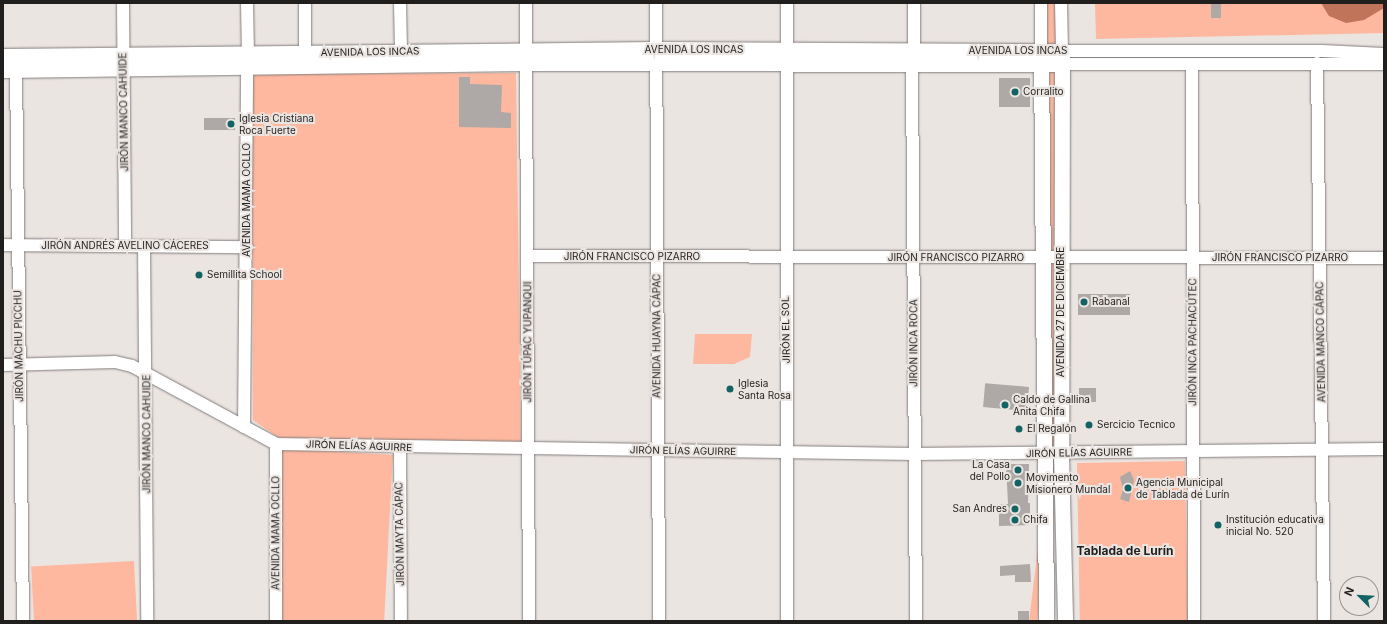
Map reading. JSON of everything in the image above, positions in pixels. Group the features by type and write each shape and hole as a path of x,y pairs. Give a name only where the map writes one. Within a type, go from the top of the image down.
{"street":[{"name":"JIRÓN MANCO CAHUIDE","path":"123,3 125,246"},
{"name":"AVENIDA MAMA OCLLO","path":"244,427 247,247 247,3"},
{"path":"305,3 305,53"},
{"path":"400,3 401,52"},
{"name":"JIRÓN TÚPAC YUPANQUI","path":"526,3 529,621"},
{"name":"AVENIDA HUAYNA CÁPAC","path":"656,3 659,621"},
{"name":"JIRÓN EL SOL","path":"787,3 786,258 788,621"},
{"name":"JIRÓN INCA ROCA","path":"914,3 913,258 916,621"},
{"name":"AVENIDA 27 DE DICIEMBRE","path":"1041,3 1046,621"},
{"name":"AVENIDA 27 DE DICIEMBRE","path":"1061,3 1061,454 1065,621"},
{"name":"AVENIDA LOS INCAS","path":"9,70 124,69 248,61 526,57 787,56 1062,58 1322,51 1384,54"},
{"name":"AVENIDA LOS INCAS","path":"3,56 124,54 248,61 305,53 401,52 526,57"},
{"name":"AVENIDA LOS INCAS","path":"1062,58 1192,64 1384,64"},
{"name":"AVENIDA MANCO CÁPAC","path":"1317,63 1324,621"},
{"name":"JIRÓN INCA PACHACÚTEC","path":"1192,64 1194,621"},
{"name":"JIRÓN MACHU PICCHU","path":"9,70 18,245 23,621"},
{"name":"JIRÓN ANDRÉS AVELINO CÁCERES","path":"3,245 247,247"},
{"name":"JIRÓN MANCO CAHUIDE","path":"144,246 147,372 147,621"},
{"name":"JIRÓN FRANCISCO PIZARRO","path":"527,256 1044,259 1384,258"},
{"name":"JIRÓN ELÍAS AGUIRRE","path":"3,365 115,362 147,372 276,444 400,448 914,454 1061,454 1384,449"},
{"name":"AVENIDA MAMA OCLLO","path":"276,444 276,621"},
{"name":"JIRÓN MAYTA CÁPAC","path":"400,448 401,621"}],"shaded area":[{"path":"1045,3 1057,3 1057,46 1045,46"},
{"path":"1095,3 1384,3 1384,33 1096,39"},
{"path":"1321,3 1384,3 1384,8 1364,20 1346,23 1329,16"},
{"path":"1047,67 1057,67 1057,255 1047,255"},
{"path":"516,73 521,444 279,438 253,420 252,74"},
{"path":"1048,262 1057,262 1057,450 1048,450"},
{"path":"695,334 752,334 750,357 734,364 693,364"},
{"path":"281,449 393,455 384,621 272,621"},
{"path":"1049,458 1057,459 1037,621 1029,620"},
{"path":"1185,461 1188,621 1080,621 1077,463"},
{"path":"134,561 137,621 34,621 31,566"}],"building":[{"path":"1211,3 1221,3 1221,18 1211,18"},
{"path":"459,77 470,77 470,84 502,85 501,112 511,113 511,128 459,127"},
{"name":"Corralito","path":"999,78 1030,78 1030,107 999,107"},
{"path":"204,118 235,118 235,130 204,130"},
{"path":"1078,294 1130,294 1130,315 1078,315"},
{"path":"985,383 1029,387 1027,411 983,407"},
{"path":"1079,388 1096,388 1096,402 1079,402"},
{"path":"1006,464 1029,464 1028,503 1030,503 1030,525 999,526 999,504 1008,504"},
{"path":"1130,471 1134,480 1129,502 1120,499 1123,490 1120,477"},
{"path":"1030,564 1031,582 1015,582 1015,575 1000,576 1000,566"},
{"path":"1018,611 1029,611 1029,621 1018,621"}],"place":[{"name":"Corralito","path":"1015,92"},
{"name":"Iglesia Cristiana Roca Fuerte","path":"231,124"},
{"name":"Semillita School","path":"199,275"},
{"name":"Rabanal","path":"1084,302"},
{"name":"Iglesia Santa Rosa","path":"730,389"},
{"name":"Caldo de Gallina Anita Chifa","path":"1005,405"},
{"name":"Sercicio Tecnico","path":"1089,425"},
{"name":"El Regalón","path":"1019,429"},
{"name":"La Casa del Pollo","path":"1018,470"},
{"name":"Movimento Misionero Mundal","path":"1018,483"},
{"name":"Agencia Municipal de Tablada de Lurín","path":"1128,488"},
{"name":"San Andres","path":"1015,509"},
{"name":"Chifa","path":"1015,520"},
{"name":"Institución educativa inicial No. 520","path":"1218,525"}],"district":[{"name":"Tablada de Lurín","path":"1125,551"}]}
